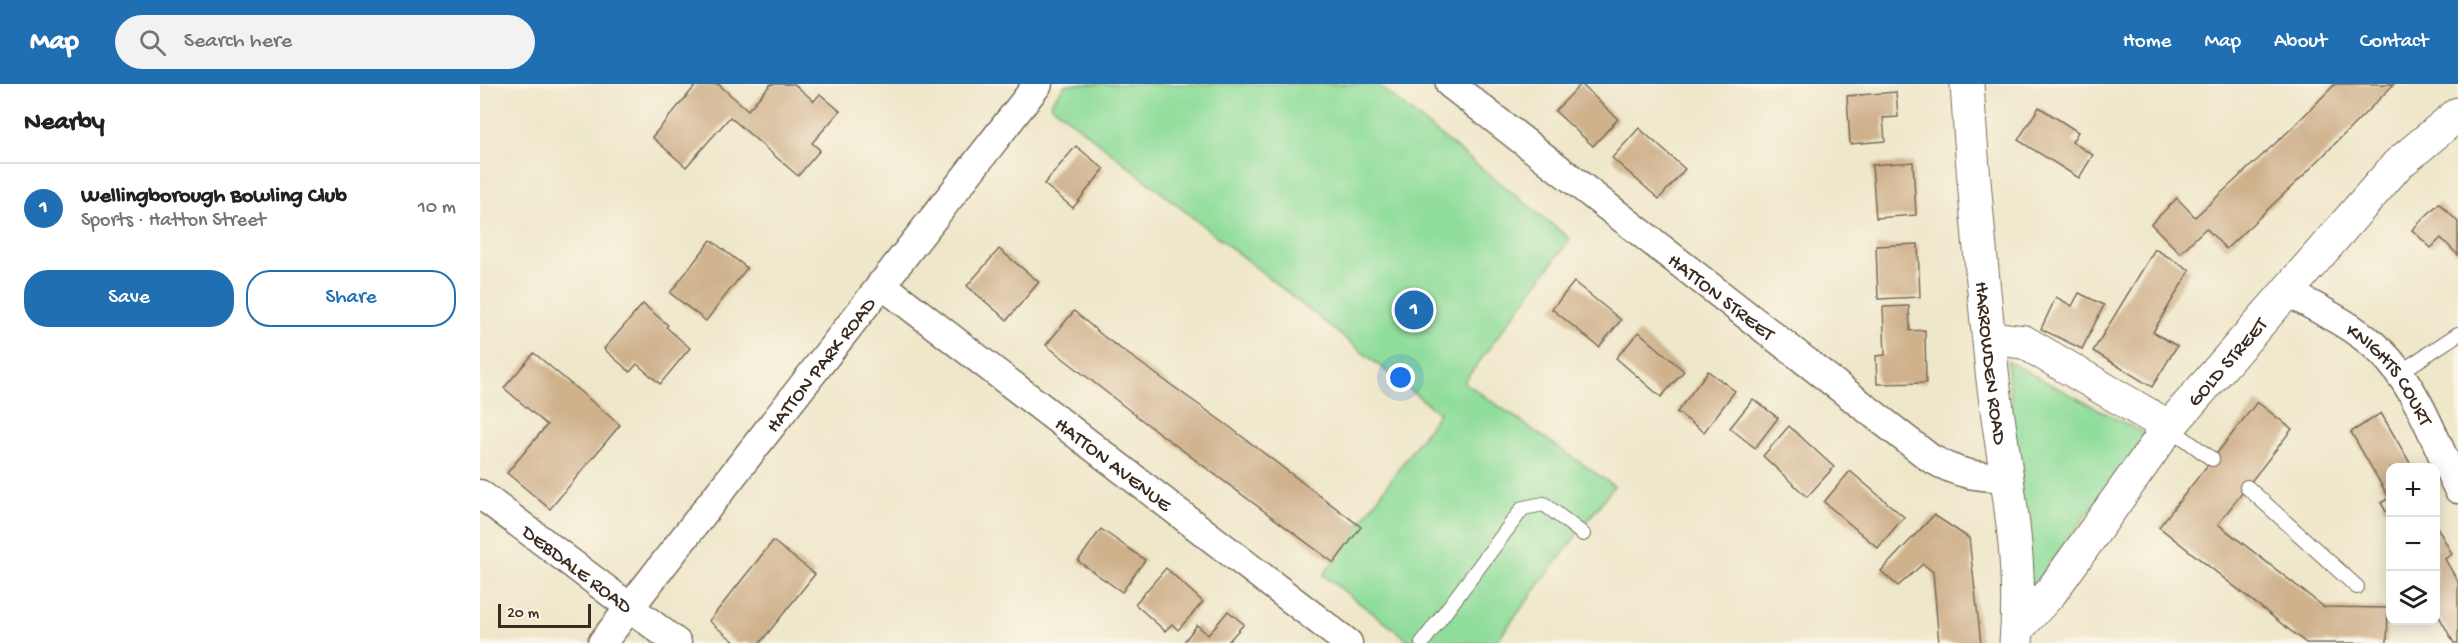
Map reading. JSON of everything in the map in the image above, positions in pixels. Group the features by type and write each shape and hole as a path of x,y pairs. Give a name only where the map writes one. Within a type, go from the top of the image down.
{"street":[{"name":"HATTON PARK ROAD","path":"602,643 1038,84"},
{"name":"HATTON STREET","path":"1450,84 1930,458 1953,471 1968,475 2008,478"},
{"name":"HARROWDEN ROAD","path":"1967,84 1972,164 1992,371 2008,478 2017,569 2017,635"},
{"name":"GOLD STREET","path":"2017,635 2051,592 2169,427 2397,165 2458,114"},
{"name":"HATTON AVENUE","path":"881,284 1348,643"},
{"name":"KNIGHTS COURT","path":"2286,291 2348,326 2388,358 2412,391 2458,489"},
{"path":"1990,338 2024,342 2169,427"},
{"name":"DEBDALE ROAD","path":"480,494 677,643"}],"lane":[{"path":"2399,373 2458,334"},
{"path":"2169,427 2212,459"},
{"path":"2247,487 2357,587"},
{"path":"1422,643 1523,508 1545,504 1583,534"}],"green space":[{"path":"1066,84 1376,84 1570,239 1464,382 1614,486 1495,643 1412,643 1323,575 1439,413 1050,104"},
{"path":"2007,361 2147,435 2030,590"}],"building":[{"path":"697,84 718,84 748,110 771,84 794,84 814,101 820,94 840,111 812,143 820,150 798,176 730,117 686,167 652,137"},
{"path":"1581,84 1618,119 1593,146 1555,111"},
{"path":"2335,84 2394,84 2303,176 2226,249 2206,228 2180,253 2151,224 2177,198 2195,217 2292,128"},
{"path":"1896,92 1898,117 1883,118 1885,141 1850,144 1847,96"},
{"path":"2039,107 2078,132 2072,142 2093,155 2079,178 2018,140"},
{"path":"1639,128 1685,169 1659,199 1612,158"},
{"path":"1076,146 1104,169 1073,208 1044,184"},
{"path":"1913,162 1916,215 1876,218 1872,165"},
{"path":"2439,203 2458,222 2458,255 2441,238 2431,248 2412,230"},
{"path":"711,240 747,268 706,321 670,293"},
{"path":"1918,244 1920,297 1878,299 1876,246"},
{"path":"999,249 1039,282 1007,320 967,286"},
{"path":"2155,249 2190,270 2153,332 2177,346 2152,387 2093,351"},
{"path":"1574,282 1621,320 1599,347 1552,309"},
{"path":"2079,293 2104,305 2082,349 2041,329 2056,297 2072,306"},
{"path":"643,304 690,348 660,384 637,364 630,372 604,349"},
{"path":"1909,306 1910,331 1925,330 1926,383 1877,384 1876,356 1885,355 1883,307"},
{"path":"1074,311 1103,336 1227,425 1361,527 1334,563 1143,421 1046,345"},
{"path":"1639,332 1684,371 1661,397 1616,358"},
{"path":"534,353 620,425 550,509 507,473 547,425 504,388"},
{"path":"1708,371 1735,391 1704,432 1677,412"},
{"path":"1753,399 1778,418 1755,448 1730,428"},
{"path":"2257,402 2292,429 2218,524 2324,607 2386,608 2387,643 2306,643 2159,527"},
{"path":"2381,413 2410,463 2386,463 2386,493 2351,432"},
{"path":"1789,426 1834,467 1807,497 1763,456"},
{"path":"1850,471 1904,517 1878,548 1824,502"},
{"path":"2386,500 2386,511 2381,503"},
{"path":"1934,515 1969,538 1981,643 1939,643 1933,572 1923,564 1898,586 1881,571"},
{"path":"1101,529 1145,560 1122,592 1078,561"},
{"path":"2440,532 2452,554 2445,559 2458,582 2458,643 2454,643 2440,618"},
{"path":"773,541 815,574 760,643 736,643 709,621"},
{"path":"1166,568 1203,602 1178,630 1172,624 1165,631 1135,604"},
{"path":"1228,611 1244,624 1227,643 1183,643 1197,625 1208,635"}],"place":[{"name":"Wellingborough Bowling Club","path":"1414,310"}]}
